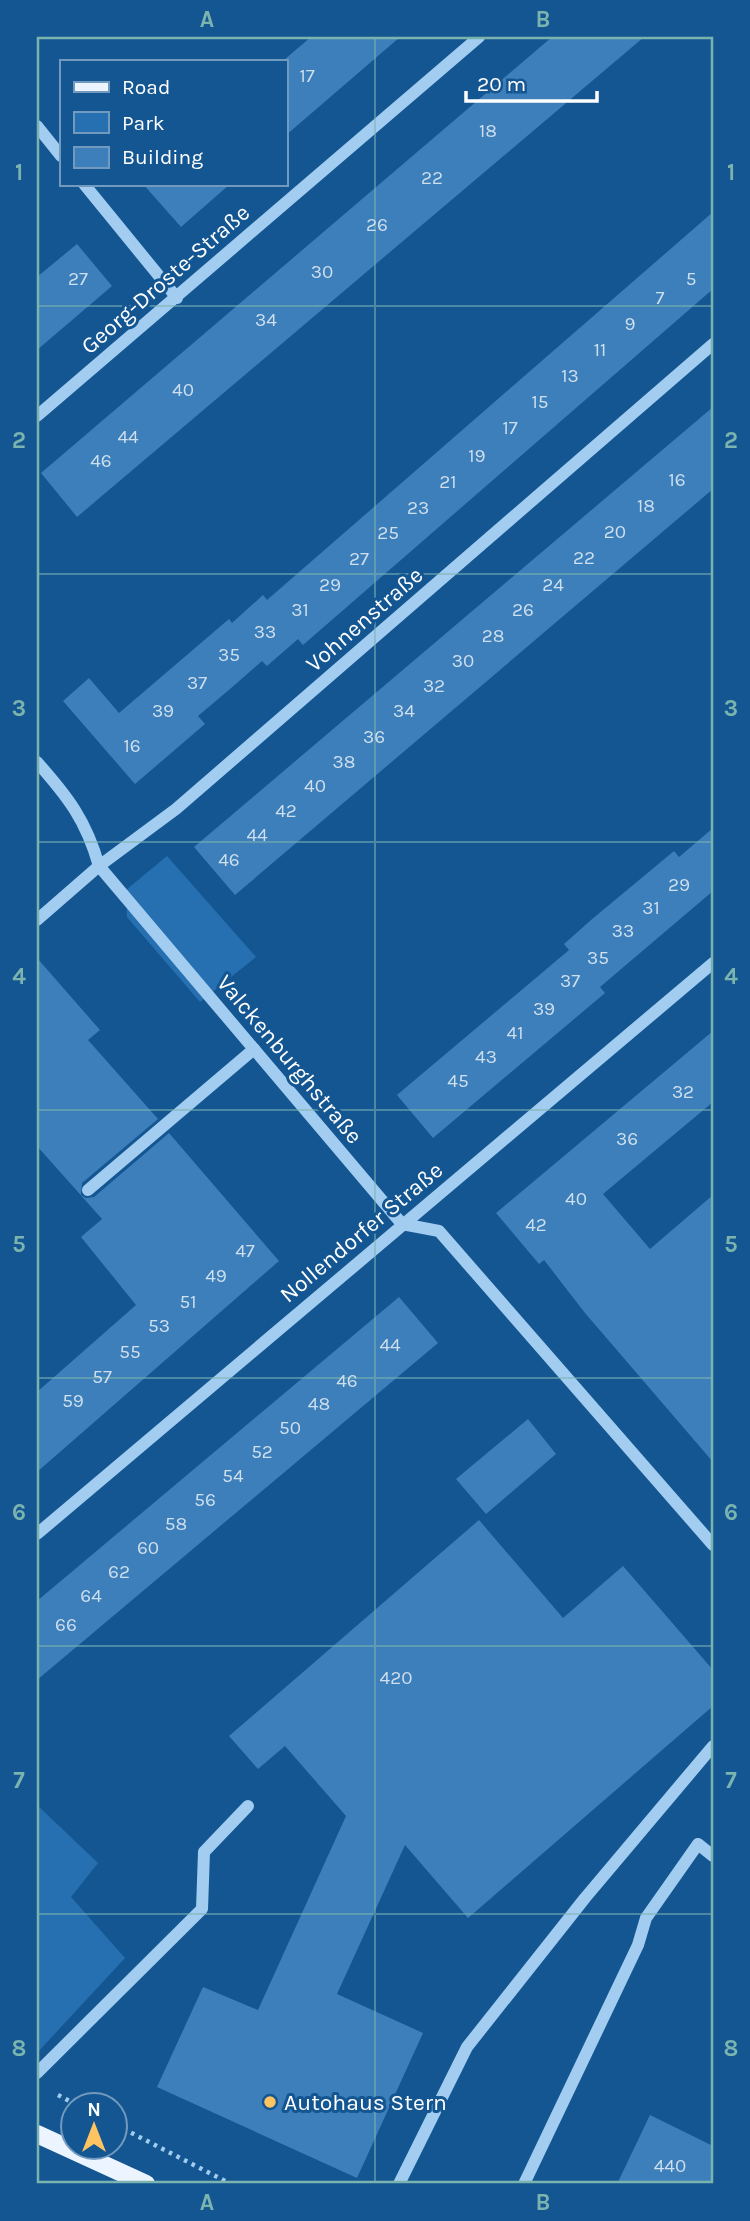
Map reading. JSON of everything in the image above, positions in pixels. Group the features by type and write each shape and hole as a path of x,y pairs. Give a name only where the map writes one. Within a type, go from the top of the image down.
{"main road":[{"path":"37,2134 146,2184"}],"street":[{"name":"Georg-Droste-Straße","path":"37,416 177,298 475,38"},
{"path":"37,126 60,155"},
{"path":"86,186 177,298"},
{"name":"Vohnenstraße","path":"37,920 99,866 176,808 713,344"},
{"name":"Valckenburghstraße","path":"37,762 73,803 90,833 99,866 402,1224"},
{"name":"Nollendorfer Straße","path":"37,1534 713,963"},
{"path":"88,1190 254,1049"},
{"path":"402,1224 439,1231 713,1545"},
{"path":"399,2184 467,2047 585,1898 713,1746"},
{"path":"37,2073 202,1909 204,1852 248,1807"},
{"path":"524,2184 638,1945 646,1918 698,1844 713,1856"}],"path":[{"path":"130,2132 231,2184"}],"green space":[{"path":"167,856 256,957 200,1002 127,917 126,890"},
{"path":"37,1805 98,1863 71,1897 125,1958 37,2053"}],"building":[{"path":"311,37 400,37 287,134 285,59"},
{"path":"552,37 644,37 77,517 41,473"},
{"path":"145,186 228,186 181,227"},
{"path":"713,212 713,289 303,645 298,639 267,666 262,661 198,716 205,724 135,784 63,701 89,678 119,713 229,619 232,623 263,595 267,600"},
{"path":"77,244 112,286 37,350 37,277"},
{"path":"713,407 713,489 235,895 194,847"},
{"path":"713,828 713,891 600,987 605,993 433,1138 397,1095 569,950 564,944 591,920 674,851 679,857"},
{"path":"37,958 100,1030 88,1040 158,1119 82,1183 81,1195 86,1198 94,1197 169,1133 279,1261 37,1472 37,1392 136,1305 81,1237 102,1219 37,1146"},
{"path":"713,1031 713,1102 603,1194 650,1249 713,1195 713,1462 585,1313 544,1260 539,1264 496,1213"},
{"path":"399,1297 438,1343 37,1680 37,1601"},
{"path":"528,1419 556,1454 486,1514 456,1479"},
{"path":"479,1520 563,1618 623,1566 713,1670 713,1706 468,1918 405,1845 337,1994 423,2033 357,2178 157,2087 203,1987 258,2010 346,1816 285,1746 258,1769 229,1736"},
{"path":"650,2115 713,2146 713,2184 617,2184"}],"place":[{"name":"Autohaus Stern","path":"270,2102"}]}
